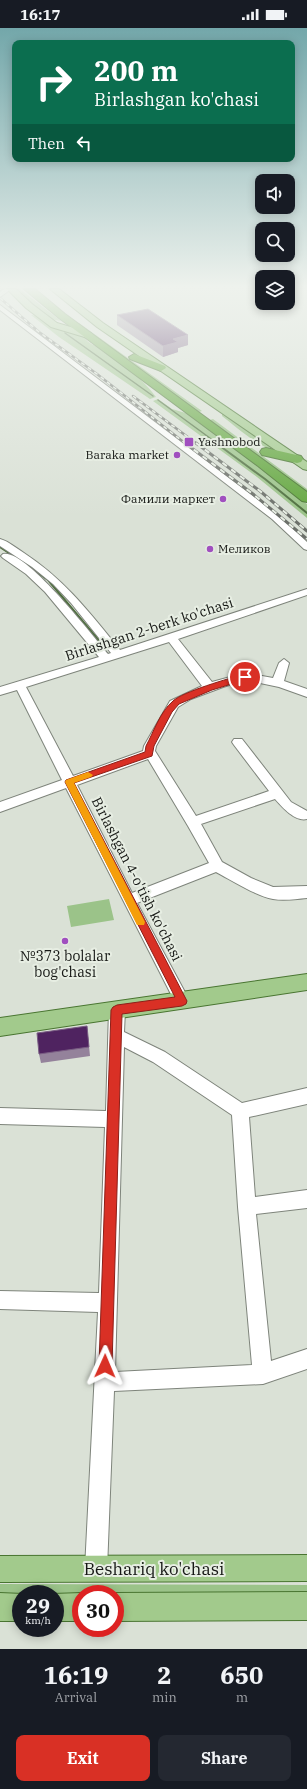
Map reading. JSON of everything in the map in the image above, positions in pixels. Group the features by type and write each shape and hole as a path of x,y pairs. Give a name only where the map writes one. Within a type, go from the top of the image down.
{"highway":[{"path":"132,365 210,418 266,452 291,470"},
{"path":"144,365 307,498"},
{"path":"153,365 161,368"},
{"path":"266,452 297,459"}],"main road":[{"path":"156,365 307,467"},
{"path":"0,1027 307,982"},
{"name":"Beshariq ko'chasi","path":"0,1569 307,1568"},
{"path":"124,1607 307,1606"},
{"path":"0,1607 12,1607"}],"street":[{"path":"75,365 275,517 307,547"},
{"path":"0,542 46,573 50,583 112,657"},
{"path":"0,552 29,572 50,583"},
{"name":"Birlashgan 2-berk ko'chasi","path":"0,691 171,638 307,592"},
{"path":"171,638 210,688"},
{"path":"277,684 284,663"},
{"path":"307,693 277,684 245,677 180,699 174,704 150,746 149,754 193,822 217,866 246,882 272,893 284,894 307,892"},
{"name":"Birlashgan 4-o'tish ko'chasi","path":"20,686 182,1001"},
{"path":"238,742 287,805 302,814"},
{"path":"0,807 149,754"},
{"path":"193,822 277,793"},
{"path":"129,900 217,866"},
{"path":"96,1569 105,1382 117,1010"},
{"path":"115,1035 159,1057 240,1111 307,1096"},
{"path":"240,1111 247,1207 263,1374"},
{"path":"0,1116 113,1119"},
{"path":"247,1207 307,1199"},
{"path":"0,1300 107,1303"},
{"path":"105,1382 263,1374 307,1359"}],"green space":[{"path":"100,365 123,365 144,383 156,397 150,399"},
{"path":"134,365 137,365 202,411 199,412"},
{"path":"158,368 281,451 267,448 250,438 222,416 222,413"},
{"path":"158,399 172,409 189,414 307,504 307,518 257,477 153,401"},
{"path":"213,419 307,489 307,492 210,420"},
{"path":"109,899 114,920 71,927 67,906"},
{"path":"0,1584 307,1585 307,1595 124,1595 124,1585 72,1585 72,1595 64,1595 64,1585 12,1585 12,1595 0,1595"}],"building":[{"path":"87,1026 89,1047 39,1054 37,1033"}],"waterway":[{"path":"109,365 153,396"},
{"path":"158,400 218,444"},
{"path":"216,443 265,479 307,513"},
{"path":"0,547 21,561"},
{"path":"25,564 48,580 101,643"},
{"path":"100,642 106,649"}],"railway":[{"path":"84,365 186,444"},
{"path":"133,396 197,444"},
{"path":"185,443 253,494 307,539"},
{"path":"196,443 260,491 307,531"}],"slow traffic":[{"path":"88,775 69,782 140,922"}],"place":[{"name":"Yashnobod","path":"189,442"},
{"name":"Baraka market","path":"177,455"},
{"name":"Фамили маркет","path":"223,499"},
{"name":"Меликов","path":"210,549"},
{"name":"№373 bolalar bog'chasi","path":"65,941"}],"route":[{"path":"105,1366 117,1010 182,1001 69,782 149,754 150,746 169,710 176,702 180,699 210,688 245,677"}]}
